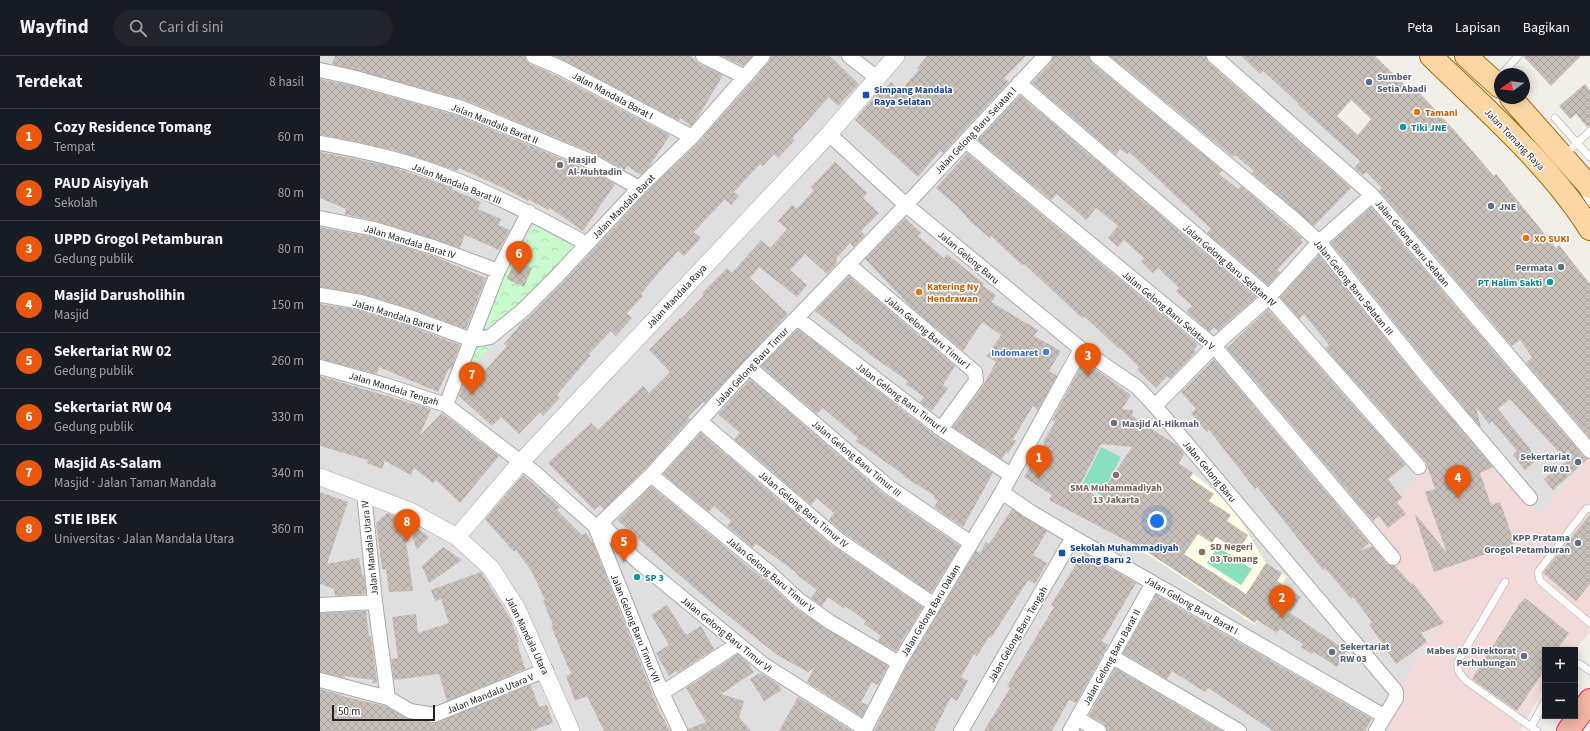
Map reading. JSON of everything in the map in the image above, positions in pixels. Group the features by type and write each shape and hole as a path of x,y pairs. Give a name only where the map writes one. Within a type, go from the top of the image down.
{"highway":[{"path":"1577,722 1590,700"}],"main road":[{"name":"Jalan Tomang Raya","path":"1431,56 1500,123 1576,206 1590,228"},
{"path":"1466,56 1494,81"},
{"path":"1517,104 1570,149 1590,187"}],"street":[{"name":"Jalan Mandala Barat I","path":"533,56 561,68 692,137"},
{"path":"703,56 745,77"},
{"name":"Jalan Mandala Barat","path":"472,340 490,337 523,310 639,188 692,137 763,56"},
{"path":"849,56 877,78"},
{"name":"Jalan Mandala Raya","path":"457,537 520,463 829,134 896,56"},
{"name":"Jalan Gelong Baru Selatan I","path":"906,205 1045,56"},
{"name":"Jalan Gelong Baru Selatan III","path":"1097,56 1294,219 1319,242 1428,378 1530,498"},
{"name":"Jalan Gelong Baru Selatan","path":"1214,56 1372,195 1590,451"},
{"name":"Jalan Mandala Barat II","path":"320,70 352,77 462,108 595,163 639,188"},
{"name":"Jalan Gelong Baru Selatan IV","path":"1019,83 1269,297 1419,467"},
{"name":"Jalan Gelong Baru","path":"829,134 906,205 1081,349 1137,387 1155,406 1394,689 1396,692 1396,698 1384,716"},
{"name":"Jalan Gelong Baru Selatan V","path":"966,141 1214,346 1393,558"},
{"name":"Jalan Mandala Barat III","path":"320,144 353,149 415,165 529,212 587,244"},
{"path":"1155,406 1214,346 1269,297 1319,242 1372,195"},
{"name":"Jalan Gelong Baru Timur","path":"598,525 651,475 749,367 906,205"},
{"path":"446,405 498,271 529,212"},
{"name":"Jalan Mandala Barat IV","path":"320,218 374,229 436,248 498,271"},
{"name":"Jalan Gelong Baru Timur I","path":"848,264 975,372 976,381 941,429"},
{"name":"Jalan Mandala Barat V","path":"320,295 361,302 403,315 472,340"},
{"name":"Jalan Gelong Baru Timur II","path":"796,318 941,429 1011,475"},
{"path":"1002,492 1081,349"},
{"name":"Jalan Mandala Tengah","path":"320,367 377,382 446,405 506,450 520,463"},
{"name":"Jalan Gelong Baru Timur III","path":"749,367 889,487 970,543"},
{"name":"Jalan Gelong Baru Timur IV","path":"700,421 839,540 933,604"},
{"name":"Jalan Gelong Baru Timur VII","path":"520,463 534,472 598,525 662,693 680,731"},
{"name":"Jalan Gelong Baru Timur V","path":"651,475 770,572 799,600 830,622 899,663"},
{"name":"Jalan Mandala Utara","path":"320,477 410,511 457,537 491,568 517,608 546,670 571,731"},
{"name":"Jalan Gelong Baru Dalam","path":"864,730 899,663 933,604 1002,492"},
{"name":"Jalan Gelong Baru Barat I","path":"1002,492 1029,511 1073,537 1384,716"},
{"name":"Jalan Mandala Utara IV","path":"364,493 375,602 388,698"},
{"name":"Jalan Gelong Baru Timur VI","path":"598,525 634,558 764,665 864,730"},
{"name":"Jalan Gelong Baru Tengah","path":"961,731 1073,537"},
{"name":"Jalan Gelong Baru Barat II","path":"1070,731 1153,583"},
{"name":"Jalan Mandala Utara IV","path":"320,605 375,602"},
{"path":"662,693 738,644"},
{"path":"1111,656 1239,731"},
{"name":"Jalan Mandala Utara V","path":"320,680 388,698 410,712 434,715 546,670"},
{"path":"1376,731 1384,716"},
{"path":"1077,718 1099,731"}],"lane":[{"path":"1441,56 1473,86 1496,113 1500,123"},
{"path":"1459,56 1494,82"},
{"path":"1511,68 1518,56"},
{"path":"1515,104 1582,187 1590,202"},
{"path":"1555,118 1570,149 1590,157"},
{"path":"1570,149 1590,131"},
{"path":"1590,508 1586,508 1538,572 1540,581 1590,623"},
{"path":"1505,582 1457,663 1458,669 1465,680 1534,729 1542,709"},
{"path":"1578,664 1590,671"}],"shaded area":[{"path":"320,56 1246,56 1372,166 1590,423 1590,453 1542,513 1362,535 1434,627 1378,731 320,731"},
{"path":"1590,453 1590,632 1577,647 1542,647 1542,691 1520,731 1378,731 1434,627 1362,535 1427,467 1478,457 1542,513"},
{"name":"SD Negeri 03 Tomang","path":"1180,463 1231,504 1265,562 1287,576 1255,625 1129,542"}],"green space":[{"path":"538,219 577,249 469,371 482,330 508,267"},
{"path":"1101,447 1121,457 1101,495 1082,485"},
{"path":"1218,547 1252,569 1241,585 1207,563"}],"building":[{"path":"335,56 525,56 526,61 530,64 557,76 670,135 649,167 641,175 627,166 625,170 598,155 465,100 332,64"},
{"path":"555,56 691,56 699,64 723,75 691,126 680,118 679,121"},
{"path":"722,56 752,56 743,66"},
{"path":"771,56 830,56 859,84 838,106 829,97 792,138 795,140 778,158 774,154 763,166 760,164 734,192 739,196 731,205 725,199 694,232 701,238 684,256 678,251 661,270 641,294 643,296 627,313 632,318 616,336 611,331 589,354 591,355 557,395 560,398 543,416 540,412 519,434 501,417 492,426 459,396 461,389 470,380 474,383 507,346 504,344 524,320 527,319 564,281 645,194 698,143 769,62"},
{"path":"927,56 1026,56 1004,78 1009,82 943,153 940,151 918,177 855,120 877,93 879,94 891,82 900,91 919,70 917,68"},
{"path":"1053,56 1089,56 1092,63 1222,170 1219,174 1238,189 1241,186 1302,238 1301,240 1303,242 1277,270 1280,272 1268,285 1207,233 1211,229 1129,152 1127,154 1120,149 1116,155 1032,83 1051,62"},
{"path":"1110,56 1206,56 1208,62 1351,188 1314,226 1252,173 1254,171 1235,155 1233,157"},
{"path":"1241,56 1375,56 1412,92 1416,89 1494,176 1496,174 1556,248 1559,245 1590,284 1590,438 1526,363 1532,357 1520,340 1512,346 1379,190 1382,188 1366,172 1363,175 1354,168 1360,161 1263,71 1260,74","holes":["1351,100 1371,119 1358,135 1337,116"]},
{"path":"1523,56 1581,56 1551,86"},
{"path":"320,79 350,85 459,116 591,171 615,184 583,231 550,208 548,210 529,199 528,201 510,191 459,168 458,171 394,150 320,135"},
{"path":"1585,84 1590,91 1590,126 1587,127 1576,114 1570,119 1559,106"},
{"path":"1020,95 1256,297 1218,331 1214,327 1210,332 1186,311 1192,306 1176,291 1179,288 1158,268 1153,273 1141,261 1144,258 1124,240 1118,247 1108,238 1118,226 1096,208 1086,220 1057,194 1051,200 978,140"},
{"path":"320,152 389,166 452,187 451,189 481,202 478,209 501,219 498,225 510,230 499,250 465,235 460,248 376,221 344,214 346,209 320,198"},
{"path":"967,153 1198,344 1194,350 1196,352 1170,379 1167,376 1156,388 1137,369 1139,367 1120,348 1119,349 1084,316 1082,318 1024,264 1022,265 991,236 990,238 971,222 958,207 936,188"},
{"path":"835,162 867,193 863,198 879,213 861,231 865,235 854,247 850,243 836,259 837,264 827,274 805,254 790,270 807,285 797,297 759,267 750,278 788,314 705,403 703,402 688,417 690,419 645,469 604,509 600,505 594,510 548,463 591,423 598,430 643,386 649,393 670,372 649,350 704,295 702,293 727,268 732,273 761,240 770,248 787,229 778,221 792,205 797,209 814,190 811,187"},
{"path":"1371,207 1584,457 1588,459 1553,490 1544,479 1567,461 1510,399 1498,409 1538,459 1525,470 1513,455 1517,451 1492,421 1489,424 1476,407 1481,428 1331,243"},
{"path":"905,218 921,233 918,236 944,258 947,254 984,284 983,286 996,295 991,302 1038,330 1034,336 1061,351 1049,371 1057,376 1038,410 1033,406 1013,439 1016,441 1002,459 953,427 983,386 996,362 987,356 1001,335 982,322 963,351 910,306 865,259"},
{"path":"320,227 372,237 433,256 486,278 466,329 412,309 363,294 320,287"},
{"path":"1319,255 1422,384 1493,467 1480,473 1491,505 1500,502 1515,544 1434,572 1415,516 1416,515 1447,553 1425,492 1435,489 1426,462 1325,348 1329,345 1304,314 1299,319 1280,297"},
{"path":"515,260 532,268 524,287 507,279"},
{"path":"849,276 955,366 943,385 948,388 932,411 920,402 924,397 906,384 908,381 872,356 815,311"},
{"path":"320,304 359,310 407,325 460,345 451,369 449,368 438,392 379,367 377,374 320,359"},
{"path":"1268,309 1406,465 1388,479 1402,498 1397,502 1406,514 1388,528 1379,516 1373,521 1227,348"},
{"path":"798,329 936,436 993,473 963,527 934,507 938,501 934,498 935,496 903,476 904,475 856,441 858,438 823,408 817,414 761,366"},
{"path":"1214,359 1369,543 1360,551 1372,546 1387,564 1395,566 1411,584 1413,583 1444,623 1421,633 1427,642 1396,664 1369,624 1372,622 1353,597 1351,599 1325,568 1323,570 1257,487 1255,489 1209,430 1207,432 1191,413 1196,409 1181,392"},
{"path":"1084,361 1131,395 1122,409 1133,410 1132,416 1178,446 1184,454 1179,463 1193,473 1190,478 1214,494 1209,501 1231,515 1227,521 1248,535 1238,551 1216,537 1212,543 1198,534 1184,554 1246,594 1266,563 1282,573 1277,581 1301,597 1290,613 1347,651 1337,667 1314,652 1312,654 1301,647 1303,644 1280,629 1277,633 1257,620 1255,623 1144,550 1049,500 1052,495 1024,477 1045,443 1043,442 1055,422 1052,420","holes":["1101,444 1132,447 1099,497 1079,487"]},
{"path":"320,376 431,409 420,435 442,413 499,456 460,503 436,480 433,483 414,468 411,475 385,461 382,469 367,463 368,460 320,446"},
{"path":"750,379 884,494 960,546 931,593 844,533 829,520 834,513 817,498 811,505 734,439 740,433 718,414"},
{"path":"701,433 833,546 923,607 896,651 878,641 881,636 864,624 866,621 845,606 844,609 828,597 822,606 811,598 817,590 796,574 797,573 758,545 755,544 753,548 727,526 731,521 714,506 709,512 663,474"},
{"path":"523,475 560,507 557,510 582,535 586,533 593,543 658,708 670,731 604,731 587,696 575,701 566,676 571,674 551,626 553,625 543,601 545,600 532,572 516,550 514,552 485,519"},
{"path":"651,486 768,583 794,607 826,629 888,666 878,685 872,682 861,702 868,705 862,717 807,682 814,668 808,672 777,655 700,593 617,520"},
{"path":"320,492 348,502 327,564 359,558 362,575 364,575 366,594 335,596 334,589 320,584"},
{"path":"1012,509 1047,531 1033,555 1047,563 1035,584 1028,580 991,638 989,637 977,656 974,654 961,677 968,681 957,701 951,697 934,731 874,731 906,667 976,551 980,553 986,542 989,544"},
{"path":"387,513 407,521 429,537 417,550 411,533 405,534 413,591 389,592 386,569 382,569 376,523"},
{"name":"KPP Pratama Grogol Petamburan","path":"1590,514 1590,584 1576,601 1543,573"},
{"path":"443,547 462,560 429,583 422,566"},
{"path":"1083,553 1136,583 1102,641 1108,645 1076,703 1069,700 1052,731 984,731 1010,688 1007,686 1054,607 1051,605"},
{"path":"481,572 510,618 519,642 517,642 525,669 447,701 439,674 394,680 391,659 398,658 392,617 416,614 418,633 449,623 441,599 435,601 431,590"},
{"path":"1156,595 1372,719 1365,731 1273,731 1208,688 1205,692 1172,671 1167,679 1123,653"},
{"path":"1525,598 1569,633 1559,647 1542,647 1542,674 1517,711 1472,679 1520,603"},
{"path":"667,605 686,635 701,626 714,649 677,673 676,671 669,676 656,653 669,645 651,615"},
{"path":"366,611 377,683 372,683 373,680 345,676 345,678 320,672 320,613"},
{"path":"738,654 749,664 754,672 721,694 744,701 739,717 751,731 688,731 688,729 706,722 686,688"},
{"path":"1115,668 1222,731 1107,731 1104,724 1089,715"},
{"path":"760,673 778,684 782,690 764,701 750,679"},
{"path":"531,685 539,707 547,705 553,723 531,731 320,731 320,689 342,696 385,706 408,719 433,723"},
{"path":"798,697 852,731 779,731"}],"place":[{"name":"Sumber Setia Abadi","path":"1369,82"},
{"name":"Simpang Mandala Raya Selatan","path":"866,95"},
{"name":"Tamani","path":"1417,112"},
{"name":"Tiki JNE","path":"1403,127"},
{"name":"Masjid Al-Muhtadin","path":"560,165"},
{"name":"JNE","path":"1491,206"},
{"name":"XO SUKI","path":"1526,238"},
{"name":"Permata","path":"1561,267"},
{"name":"Sekertariat RW 04","path":"519,274"},
{"name":"PT Halim Sakti","path":"1550,282"},
{"name":"Katering Ny Hendrawan","path":"919,292"},
{"name":"Indomaret","path":"1046,352"},
{"name":"UPPD Grogol Petamburan","path":"1088,376"},
{"name":"Masjid As-Salam","path":"472,395"},
{"name":"Masjid Al-Hikmah","path":"1114,423"},
{"name":"Sekertariat RW 01","path":"1578,462"},
{"name":"SMA Muhammadiyah 13 Jakarta","path":"1116,475"},
{"name":"Cozy Residence Tomang","path":"1039,478"},
{"name":"Masjid Darusholihin","path":"1458,498"},
{"name":"STIE IBEK","path":"407,542"},
{"name":"KPP Pratama Grogol Petamburan","path":"1578,543"},
{"name":"SD Negeri 03 Tomang","path":"1202,552"},
{"name":"Sekolah Muhammadiyah Gelong Baru 2","path":"1062,553"},
{"name":"Sekertariat RW 02","path":"624,562"},
{"name":"SP 3","path":"637,577"},
{"name":"PAUD Aisyiyah","path":"1282,618"},
{"name":"Sekertariat RW 03","path":"1332,652"},
{"name":"Mabes AD Direktorat Perhubungan","path":"1524,656"}]}
